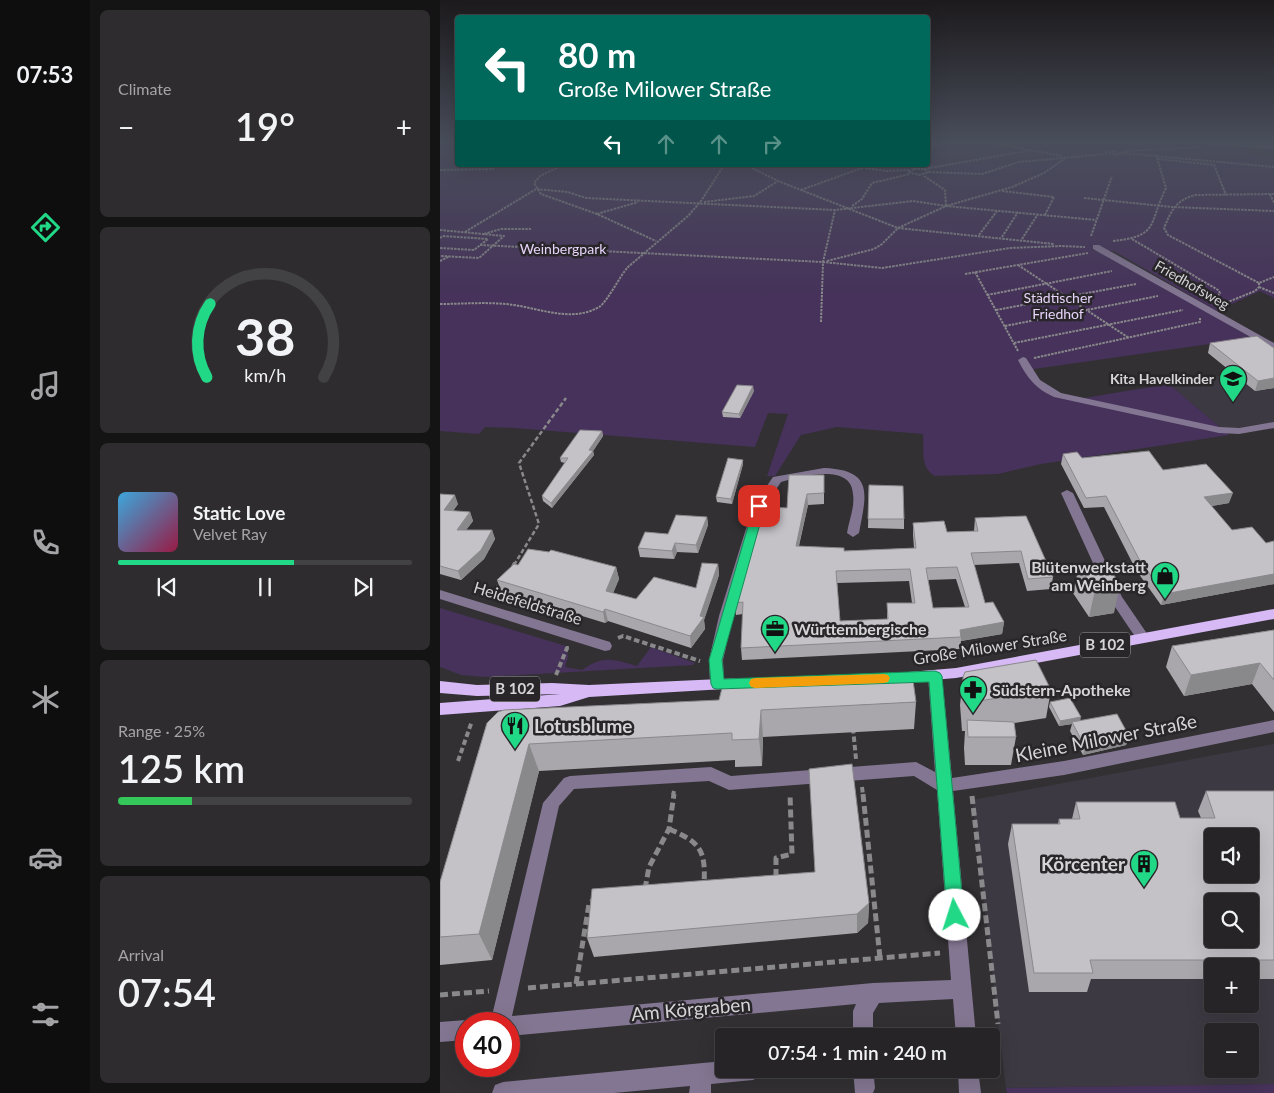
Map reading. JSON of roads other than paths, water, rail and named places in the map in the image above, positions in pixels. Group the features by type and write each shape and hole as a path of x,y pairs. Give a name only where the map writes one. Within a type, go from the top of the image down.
{"main road":[{"name":"Große Milower Straße","path":"887,678 935,676 1274,614"},
{"name":"B 102","path":"440,687 481,690 551,687 589,691 755,683"},
{"name":"B 102","path":"440,709 560,700 589,691"}],"street":[{"name":"Friedhofsweg","path":"1095,250 1274,347"},
{"path":"1023,360 1030,376 1042,388 1058,395 1219,430 1238,431 1274,425"},
{"path":"717,684 716,660 759,506 777,479 820,470 845,474 856,482 860,494 853,533"},
{"path":"1066,493 1116,598 1143,638"},
{"name":"Heidefeldstraße","path":"440,594 605,646"},
{"path":"935,676 965,1028"},
{"name":"Kleine Milower Straße","path":"944,786 1064,768 1274,726"},
{"path":"502,1012 550,803 570,783 711,774 729,783 916,769 944,786"},
{"name":"Am Körgraben","path":"520,1025 873,993 962,989"},
{"path":"863,1028 863,1011 873,993"},
{"path":"440,1032 455,1031"},
{"path":"503,1093 701,1084 721,1078"},
{"path":"969,1078 970,1093"}],"place":[{"name":"Kita Havelkinder","path":"1233,403"},
{"name":"Blütenwerkstatt am Weinberg","path":"1165,600"},
{"name":"Württembergische","path":"775,653"},
{"name":"Südstern-Apotheke","path":"973,714"},
{"name":"Lotusblume","path":"515,750"},
{"name":"Körcenter","path":"1144,888"}],"park label":[{"name":"Weinbergpark","path":"563,249"},
{"name":"Städtischer Friedhof","path":"1058,306"}]}
